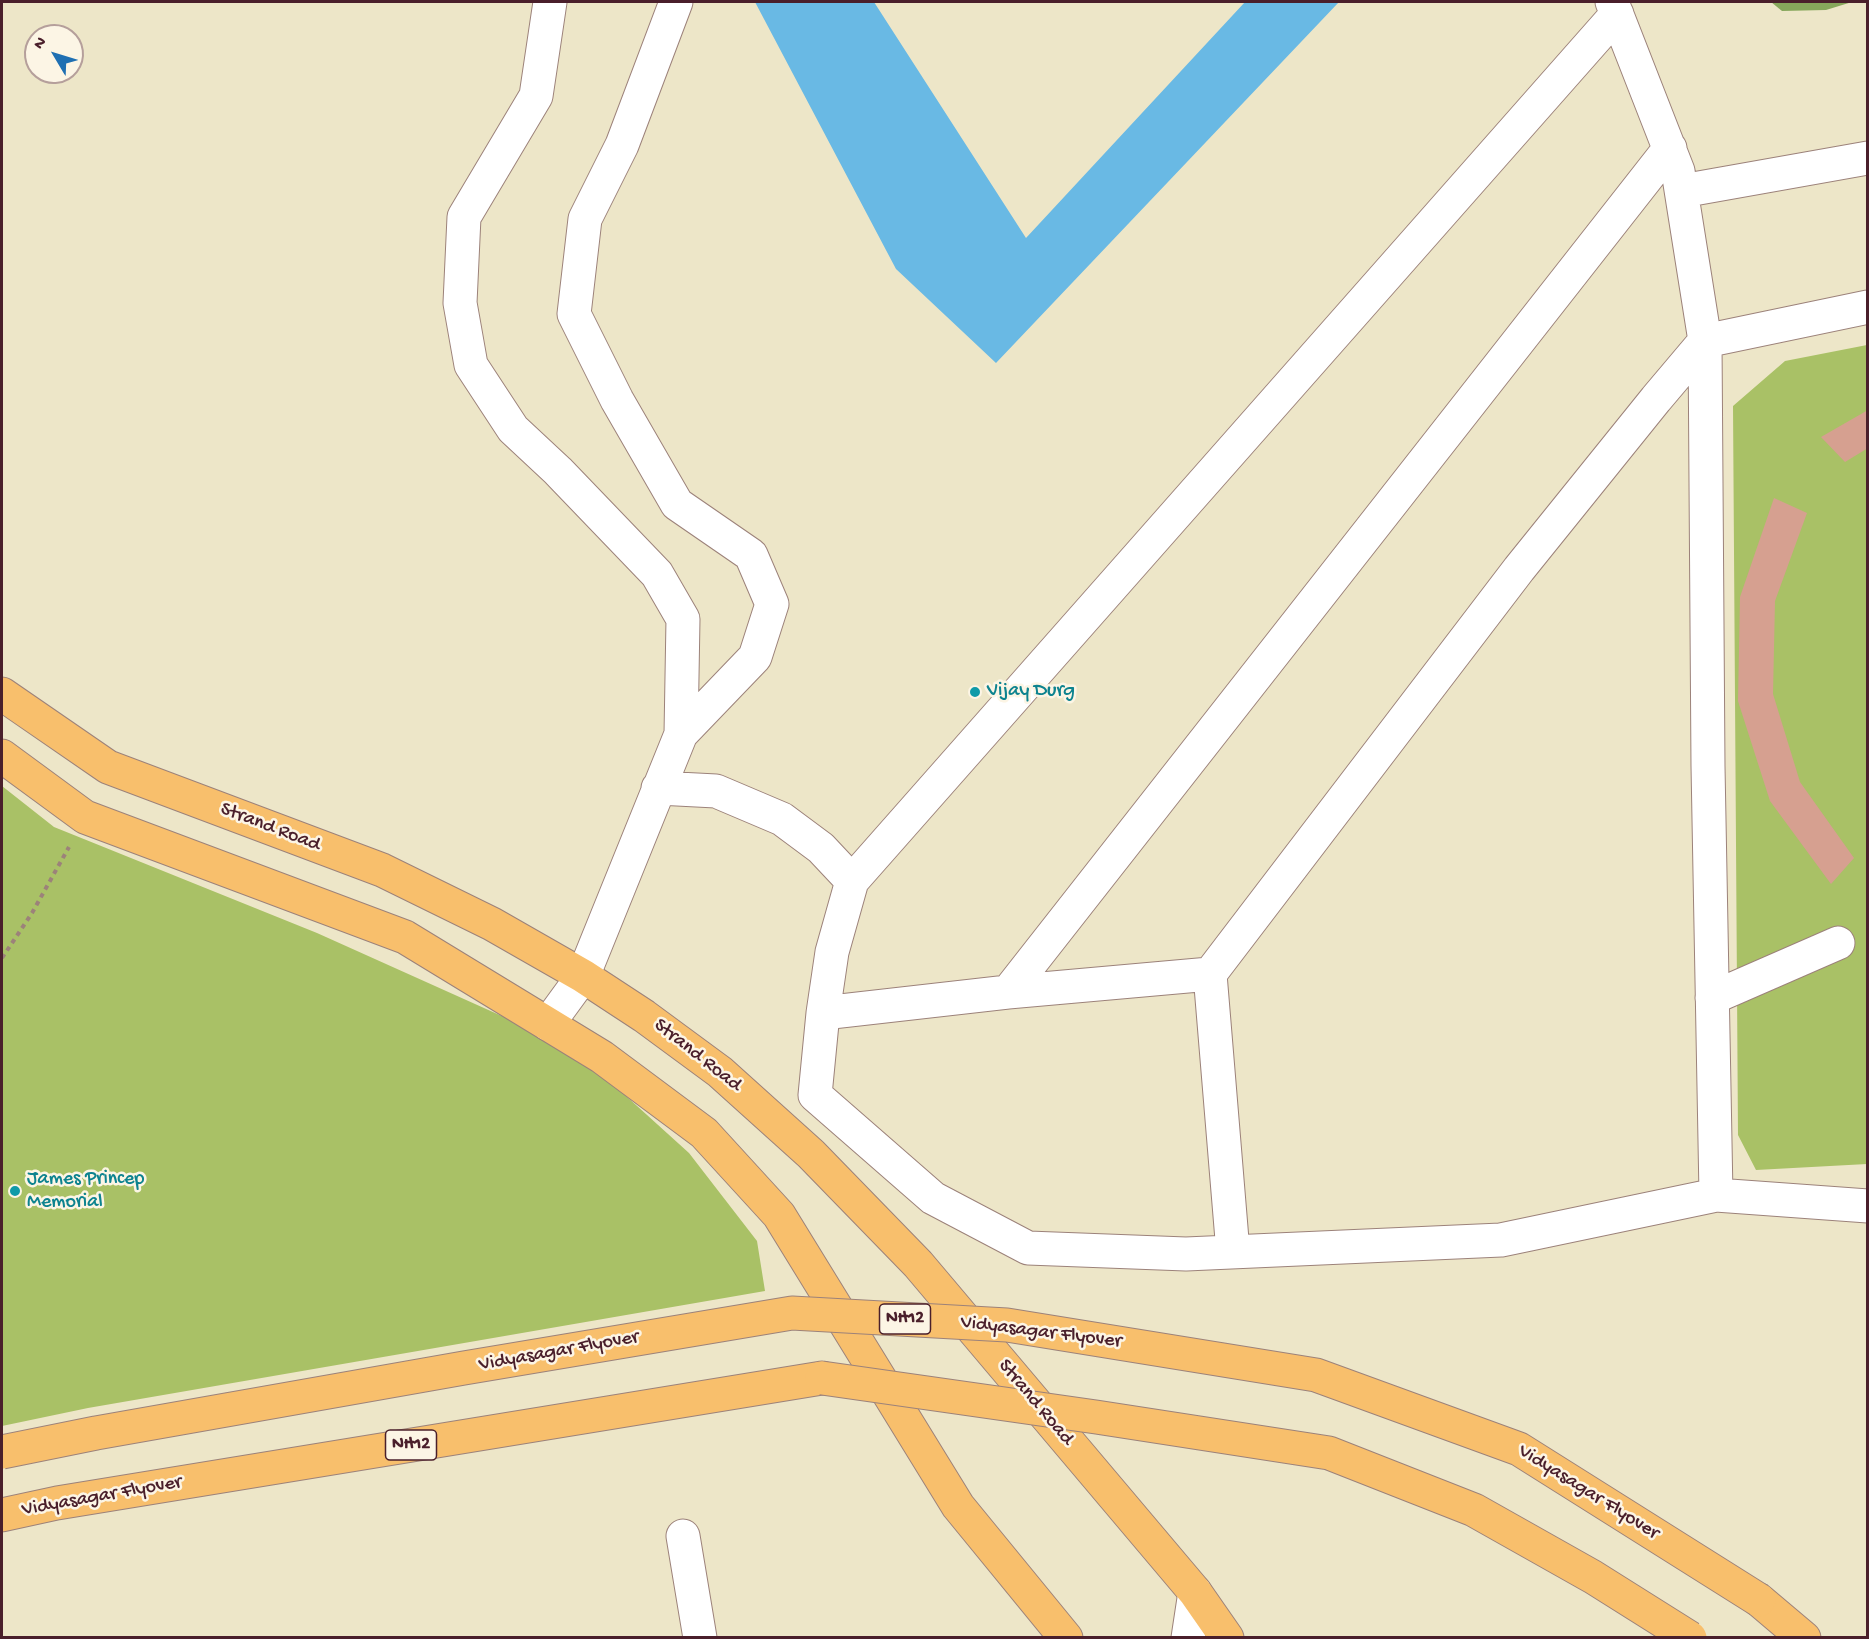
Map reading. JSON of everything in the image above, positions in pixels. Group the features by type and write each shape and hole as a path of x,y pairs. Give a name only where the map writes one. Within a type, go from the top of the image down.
{"main road":[{"name":"Strand Road","path":"2,694 108,767 382,870 492,924 583,976 644,1016 720,1071 812,1154 918,1264 1194,1592 1227,1638"},
{"path":"2,756 85,817 405,937 602,1057 704,1133 779,1215 958,1506 1064,1636"},
{"name":"Vidyasagar Flyover","path":"2,1452 107,1431 792,1312 1006,1325 1316,1375 1519,1449 1759,1600 1804,1638"},
{"name":"Vidyasagar Flyover","path":"2,1515 57,1503 822,1378 1329,1453 1474,1510 1593,1577 1690,1638"}],"street":[{"path":"550,2 536,96 464,217 460,303 471,365 513,429 558,471 657,574 683,619 681,734"},
{"path":"548,1024 583,976 681,734 755,657 772,604 751,555 677,504 617,400 574,314 585,219 622,145 676,2"},
{"path":"1716,1195 1708,755 1705,341 1678,171 1614,8 852,881 832,952 815,1095 933,1198 1028,1248 1186,1254 1501,1240 1716,1195 1868,1206"},
{"path":"1008,992 1670,148"},
{"path":"1682,191 1868,158"},
{"path":"1233,1252 1210,974 1519,569 1705,341 1868,307"},
{"path":"658,788 716,791 782,819 821,848 852,881"},
{"path":"1712,998 1838,943"},
{"path":"823,1013 1008,992 1210,974"},
{"path":"683,1536 700,1638"},
{"path":"1188,1638 1194,1592"}],"path":[{"path":"2,958 32,913 85,817"}],"green space":[{"path":"1771,2 1852,2 1826,10 1782,11"},
{"path":"1867,345 1867,1164 1756,1170 1738,1135 1733,406 1785,361"},
{"path":"2,786 54,827 317,933 573,1048 689,1153 757,1241 765,1291 88,1408 2,1426"}],"water":[{"path":"755,2 874,2 1026,238 1245,2 1339,2 996,363 896,269"}],"building":[{"path":"1868,410 1868,448 1845,462 1821,437"},
{"path":"1774,498 1807,513 1775,601 1773,694 1800,782 1854,858 1831,884 1770,801 1738,701 1740,597"}],"place":[{"name":"Vijay Durg","path":"975,692"},
{"name":"James Princep Memorial","path":"15,1191"}]}
